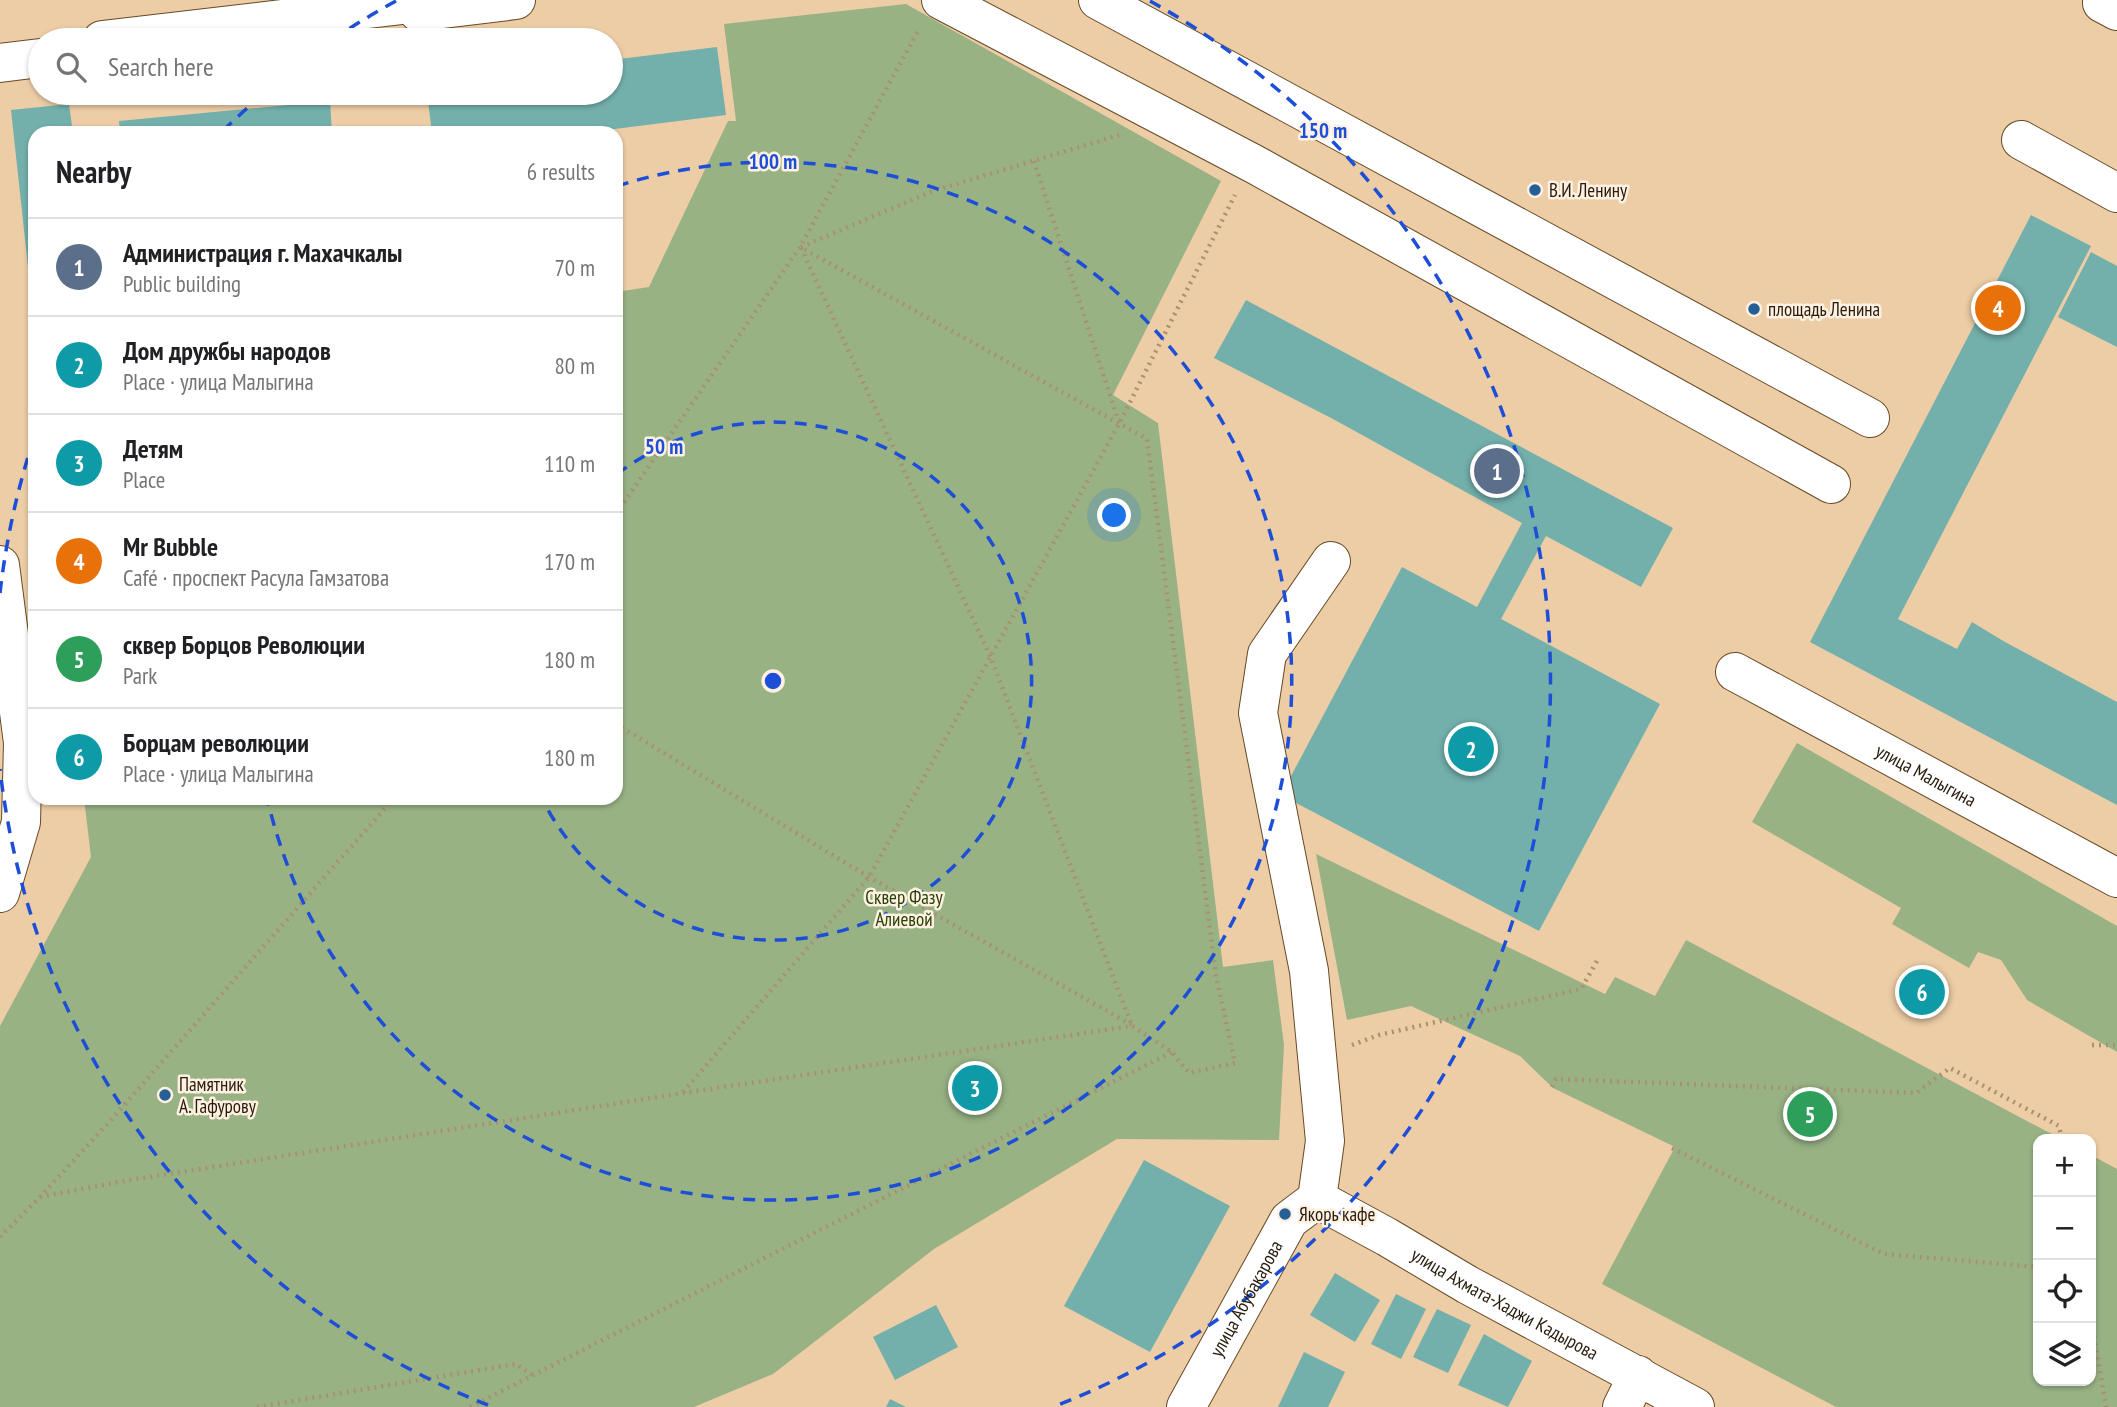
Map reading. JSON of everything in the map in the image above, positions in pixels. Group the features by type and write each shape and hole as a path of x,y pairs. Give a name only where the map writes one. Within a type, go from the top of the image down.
{"street":[{"path":"205,28 444,0"},
{"path":"286,28 516,0"},
{"path":"1098,0 1871,418"},
{"path":"932,12 1171,120 1831,484"},
{"path":"0,52 28,49"},
{"path":"0,63 28,60"},
{"path":"2021,140 2117,193"},
{"path":"1317,1199 1325,1141 1309,971 1258,713 1267,654 1331,561"},
{"path":"0,565 9,698 23,743 21,822 0,893"},
{"name":"улица Малыгина","path":"1735,672 2117,878"},
{"name":"улица Ахмата-Хаджи Кадырова","path":"1317,1199 1468,1285 1630,1391 1695,1407"},
{"name":"улица Абубакарова","path":"1186,1407 1289,1220 1317,1199"}],"path":[{"path":"623,504 800,247 932,12"},
{"path":"800,247 933,191 1171,120"},
{"path":"1034,161 1119,424"},
{"path":"683,1093 869,877 1119,424 1228,208 1254,164"},
{"path":"623,728 869,877 1132,1026 1171,1052 1189,1073 1235,1063 1216,976 1147,439 800,247"},
{"path":"800,247 991,658 1132,1026"},
{"path":"0,1237 111,1120 388,805"},
{"path":"1379,1035 1581,989 1597,961"},
{"path":"40,1197 124,1181 683,1093 1132,1026"},
{"path":"2091,1045 2117,1045"},
{"path":"470,1407 1171,1052"},
{"path":"1552,1087 1556,1079 1916,1093 1950,1068 2059,1126 2061,1134"},
{"path":"1672,1148 1884,1254 2033,1267"},
{"path":"2092,1323 2106,1407"},
{"path":"257,1407 516,1364 533,1376"}],"green space":[{"name":"Сквер Фазу Алиевой","path":"906,4 1221,181 1113,395 1158,423 1223,967 1273,960 1284,1045 1279,1140 1117,1139 934,1249 773,1374 694,1407 0,1407 0,1026 91,857 85,805 623,805 623,291 649,287 728,121 736,121 724,24"},
{"path":"1797,743 2117,926 2117,1052 2027,1000 2001,960 1978,952 1969,968 1892,924 1901,908 1752,822"},
{"path":"1316,854 1605,994 1615,977 1655,996 1686,940 2052,1134 2033,1134 2033,1386 2096,1386 2096,1158 2117,1169 2117,1407 1836,1407 1602,1284 1675,1147 1553,1088 1520,1056 1411,1006 1347,1020"}],"building":[{"path":"717,47 726,115 623,128 431,126 428,105 623,105 623,59"},
{"path":"69,105 72,126 28,126 28,267 11,110"},
{"path":"288,105 330,105 332,126 119,126 119,121"},
{"path":"2031,215 2091,246 1898,619 1957,649 1972,622 2117,702 2117,805 1810,642"},
{"path":"2091,252 2117,266 2117,347 2058,317"},
{"path":"1246,300 1673,528 1641,587 1546,536 1501,619 1660,704 1539,931 1281,795 1402,567 1477,607 1522,523 1333,419 1214,358"},
{"path":"1144,1160 1230,1206 1150,1352 1064,1306"},
{"path":"1335,1273 1380,1300 1355,1342 1310,1315"},
{"path":"1396,1294 1426,1309 1401,1359 1371,1344"},
{"path":"936,1305 958,1347 895,1380 873,1337"},
{"path":"1437,1309 1471,1325 1448,1373 1413,1357"},
{"path":"1484,1334 1532,1361 1508,1407 1458,1385"},
{"path":"1304,1352 1345,1372 1328,1407 1278,1407"},
{"path":"890,1399 906,1407 886,1407"}],"place":[{"name":"В.И. Ленину","path":"1535,190"},
{"name":"Mr Bubble","path":"1998,308"},
{"name":"площадь Ленина","path":"1754,309"},
{"name":"Администрация г. Махачкалы","path":"1497,471"},
{"name":"Дом дружбы народов","path":"1471,749"},
{"name":"Борцам революции","path":"1922,992"},
{"name":"Детям","path":"975,1088"},
{"name":"Памятник А. Гафурову","path":"165,1095"},
{"name":"сквер Борцов Революции","path":"1810,1114"},
{"name":"Якорь кафе","path":"1285,1214"}]}
